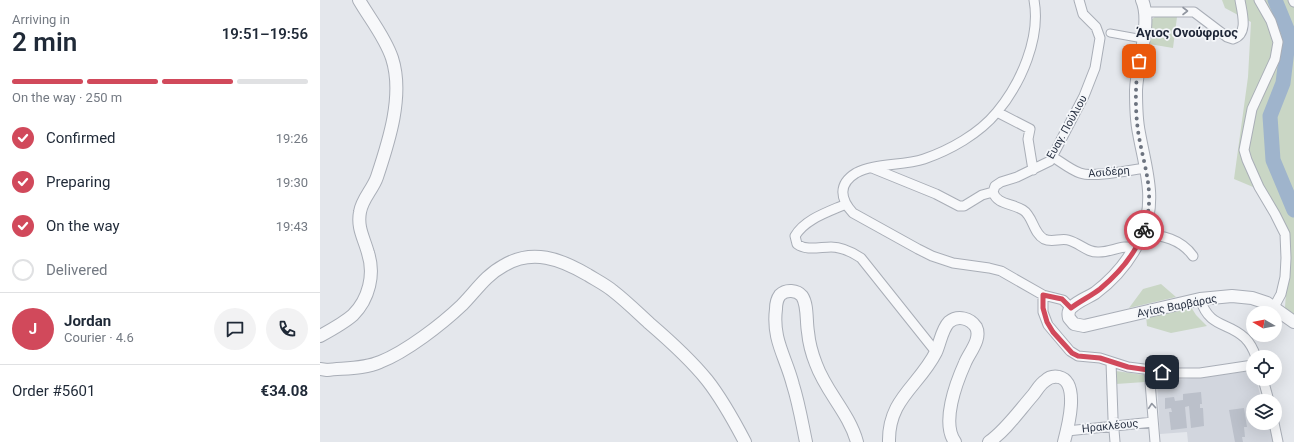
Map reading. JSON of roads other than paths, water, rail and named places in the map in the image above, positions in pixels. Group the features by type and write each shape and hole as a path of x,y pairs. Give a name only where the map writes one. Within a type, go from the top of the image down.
{"street":[{"path":"320,336 353,315 361,305 369,287 371,274 370,262 359,228 358,220 364,200 372,188 382,163 393,118 396,98 397,80 392,58 387,46 359,0"},
{"path":"1034,0 1036,20 1031,48 1018,78 997,112 973,133 937,154 909,163 871,168 856,173 844,185 842,192 843,199 853,213 932,256 953,263 1001,271 1043,295 1062,299 1071,308 1111,279 1120,269 1135,248 1142,234 1150,202 1149,184 1138,130 1136,100 1138,70 1146,12 1142,0"},
{"name":"Ευαγ. Πούλιου","path":"871,168 936,194 959,206 964,206 982,195 993,192 995,186 1001,182 1017,177 1045,164 1053,157 1084,96 1092,76 1100,43 1100,34 1083,14 1079,0"},
{"path":"1146,12 1194,12 1227,37 1233,39 1240,36 1243,31 1240,0"},
{"path":"1259,0 1271,21 1278,42 1275,59 1252,109 1244,150 1259,187 1282,226 1286,241 1286,266 1283,287 1275,306"},
{"path":"1110,33 1143,39"},
{"path":"997,112 1030,129 1028,139 1033,170"},
{"name":"Ασιδέρη","path":"1053,157 1084,174 1097,174 1146,168"},
{"path":"993,192 999,201 1020,208 1026,212 1038,233 1046,240 1068,240 1086,250 1094,252 1104,252 1126,246 1135,248"},
{"path":"846,204 815,218 803,226 795,236 797,244 804,248 832,247 852,253 860,258 936,352"},
{"path":"1142,234 1160,236 1179,242 1186,247 1193,256"},
{"path":"320,369 353,368 380,363 393,356 448,318 493,272 504,265 525,257 548,257 563,262 613,290 686,356 708,381 745,442"},
{"path":"806,442 802,418 793,384 777,341 775,325 776,304 780,295 791,290 801,295 804,301 809,341 816,366 848,418 857,442"},
{"path":"1043,295 1043,308 1047,322 1053,332 1070,351 1078,356 1094,357 1128,367 1190,374 1246,366"},
{"name":"Αγίας Βαρβάρας","path":"1071,308 1068,313 1070,320 1074,324 1084,326 1200,299 1240,296 1260,300 1272,306"},
{"path":"1200,299 1203,309 1209,317 1244,337 1249,342 1253,350"},
{"name":"Αγίας Βαρβάρας","path":"1282,313 1294,322"},
{"path":"889,442 890,427 895,410 903,397 927,367 936,352 948,323 961,318 967,319 972,323 975,327 977,338 961,374 949,415 950,435 955,442"},
{"path":"1111,362 1115,442"},
{"path":"1149,370 1155,442"},
{"path":"989,442 1005,427 1045,380 1050,377 1057,377 1066,381 1070,388 1071,400 1066,436"},
{"name":"Ηρακλέους","path":"1066,436 1113,426 1153,422"},
{"path":"1275,430 1278,442"}],"waterway":[{"path":"1275,0 1289,34 1283,83 1270,116 1273,160 1294,210"}],"district":[{"name":"Άγιος Ονούφριος","path":"1187,32"}]}
